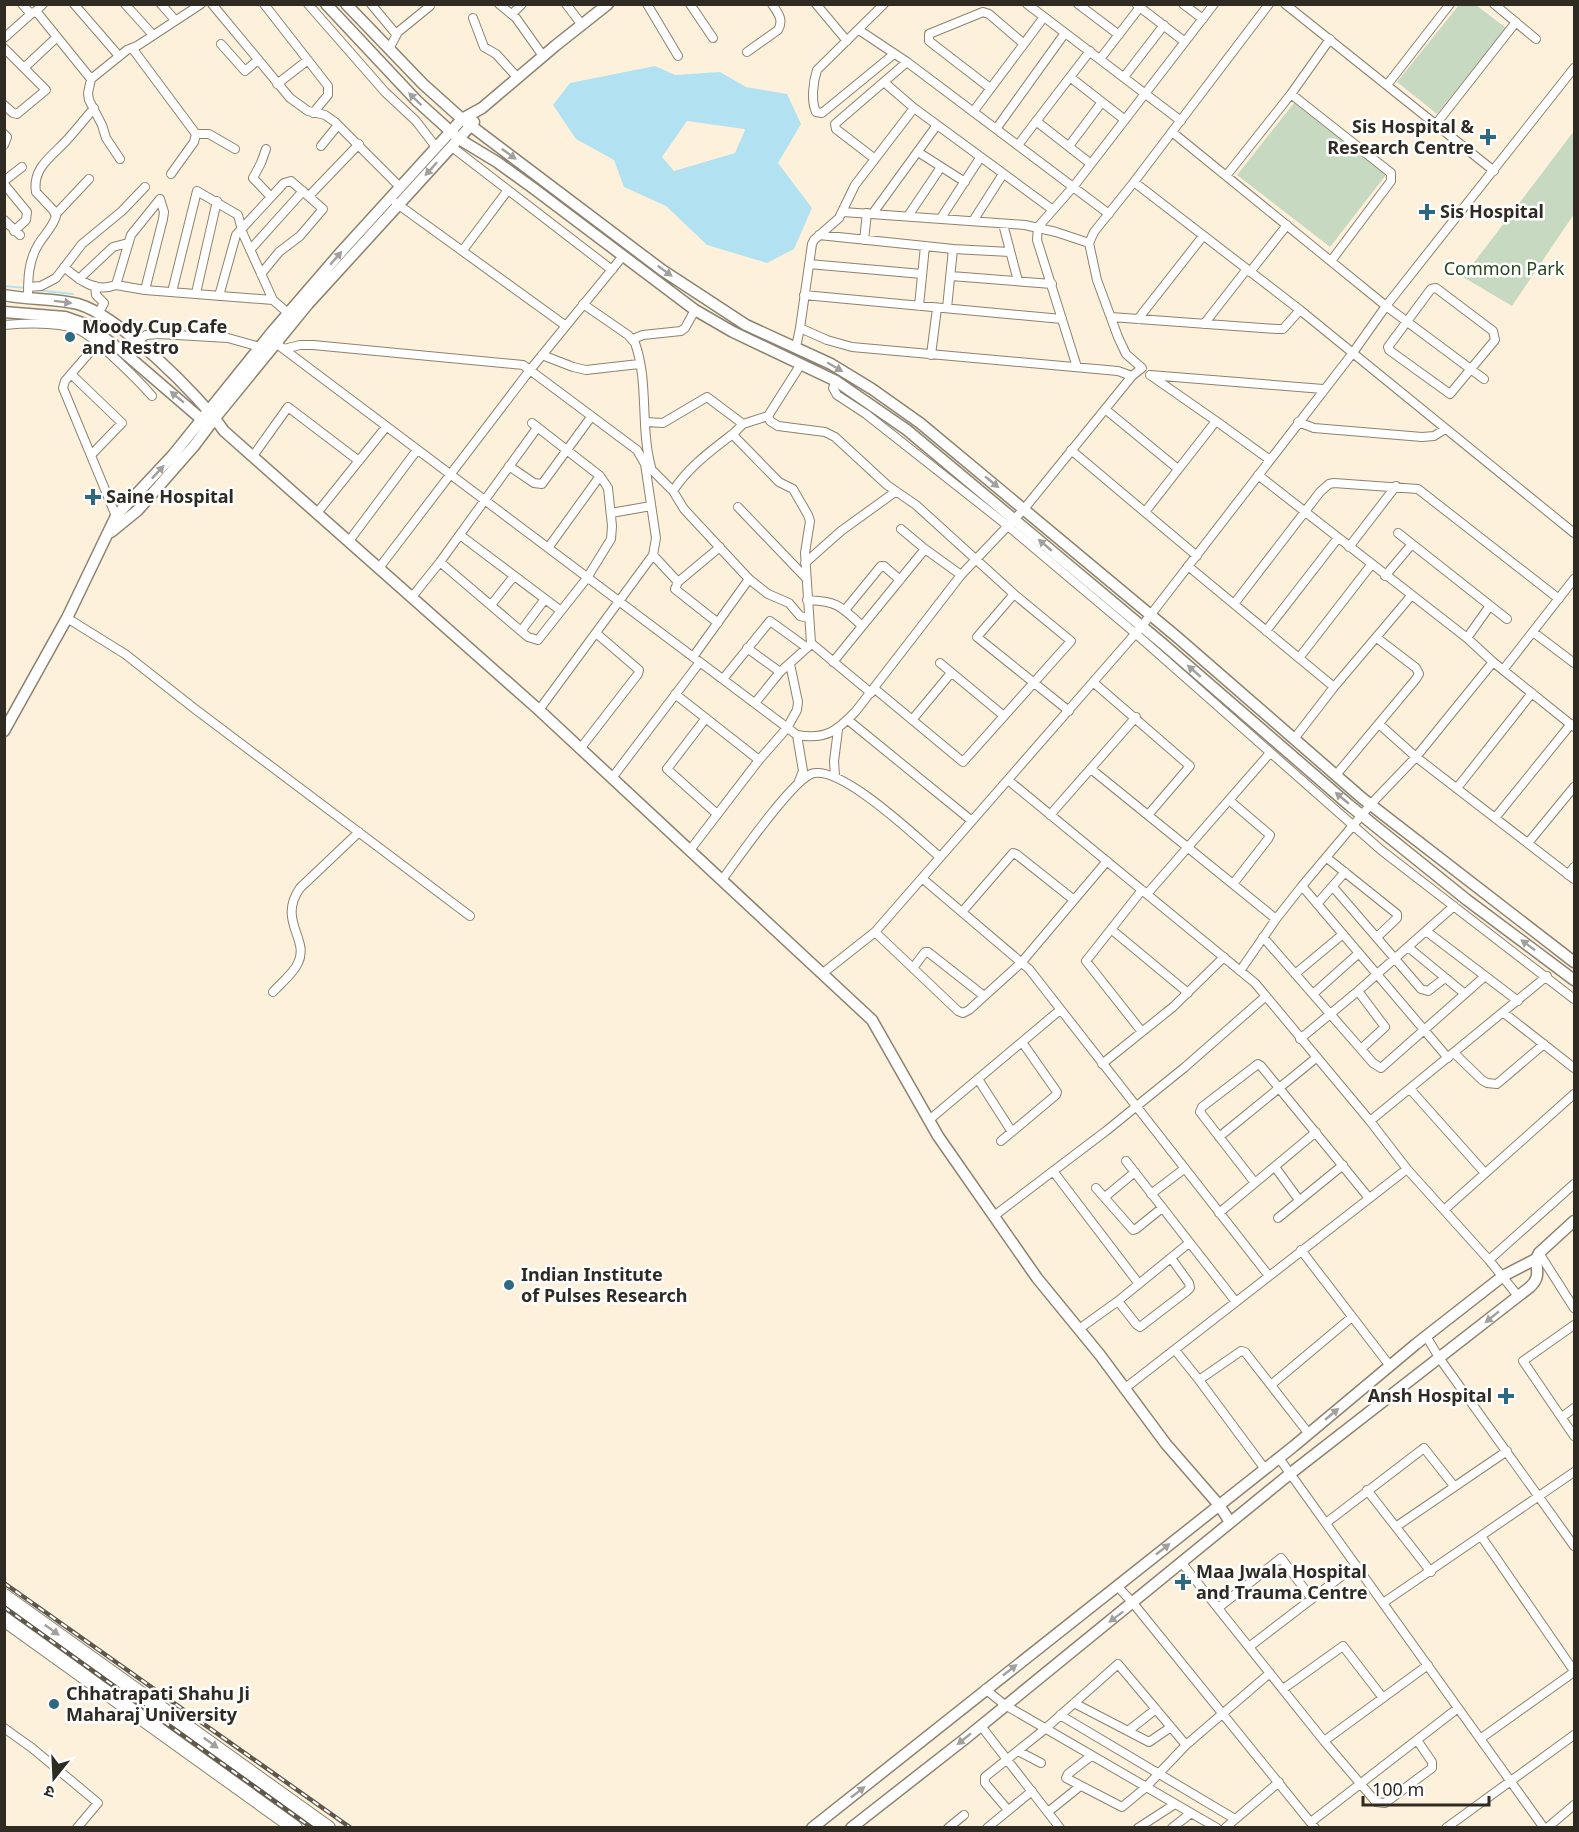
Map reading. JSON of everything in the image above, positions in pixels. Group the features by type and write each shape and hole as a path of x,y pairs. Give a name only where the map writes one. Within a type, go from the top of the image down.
{"highway":[{"path":"4,1596 328,1827"},
{"path":"4,1619 295,1827"},
{"path":"178,1744 189,1728"}],"street":[{"path":"22,4 57,37 91,79"},
{"path":"4,38 43,4"},
{"path":"74,4 119,56"},
{"path":"125,4 153,35"},
{"path":"161,4 175,20"},
{"path":"120,159 105,136 88,96 91,79 119,56 201,4"},
{"path":"212,4 277,84 299,106 325,115 338,125 400,187"},
{"path":"264,4 325,81 328,91 326,99 313,112"},
{"path":"308,4 385,92 416,121 436,147"},
{"path":"326,4 454,139 508,190 612,270"},
{"path":"346,4 423,84 471,127 547,181 662,270 746,325 831,364 872,389 920,423 1151,615 1371,804 1575,962"},
{"path":"371,4 396,34"},
{"path":"499,4 512,14 543,56"},
{"path":"512,14 522,4"},
{"path":"566,4 582,25"},
{"path":"4,731 67,618 116,516 276,343 394,202 400,187 436,147 454,139 462,119 482,108 608,4"},
{"path":"647,4 678,56"},
{"path":"690,4 713,38"},
{"path":"747,52 781,26 780,16 772,4"},
{"path":"816,4 847,40"},
{"path":"884,4 816,70 813,103 819,113 822,113 894,54"},
{"path":"1027,4 1180,121"},
{"path":"1184,4 1203,19"},
{"path":"1077,367 1037,240 1038,227 1091,165 1214,4"},
{"path":"1285,4 1494,171"},
{"path":"1387,85 1450,4"},
{"path":"1494,4 1536,39"},
{"path":"1267,5 1094,232 1089,243 1097,280 1126,354 1150,375 1270,460"},
{"path":"389,49 396,34 430,6"},
{"path":"1084,6 1119,35"},
{"path":"1100,59 1138,6 1185,42"},
{"path":"990,88 929,41 929,34 983,12 989,14 1024,44"},
{"path":"973,112 1044,17"},
{"path":"473,18 484,47 496,54 518,78"},
{"path":"1436,124 1516,22"},
{"path":"1124,77 1164,25"},
{"path":"859,30 907,63 1109,214"},
{"path":"996,129 1065,33"},
{"path":"24,68 57,37"},
{"path":"1226,176 1291,94 1330,39"},
{"path":"221,44 245,71 258,60"},
{"path":"4,48 46,90 17,114 4,105"},
{"path":"132,48 196,134"},
{"path":"1018,145 1090,51"},
{"path":"277,84 308,60"},
{"path":"875,159 834,126 907,63"},
{"path":"823,973 875,933 1151,615 1352,354 1386,306 1575,68"},
{"path":"1070,77 1125,120"},
{"path":"885,83 980,158 1053,210"},
{"path":"1291,94 1391,173 1393,177 1331,261"},
{"path":"1069,146 1102,102"},
{"path":"56,214 36,192 40,168 94,108"},
{"path":"276,343 288,313 454,139 471,127 482,108"},
{"path":"796,347 812,244 843,212 851,193 914,108"},
{"path":"1036,121 1091,165"},
{"path":"321,146 338,125"},
{"path":"864,240 870,213 937,125"},
{"path":"1172,132 1386,306 1484,379"},
{"path":"4,134 7,137 4,145"},
{"path":"196,134 209,134 235,149"},
{"path":"171,174 194,142 196,134"},
{"path":"454,139 524,182 695,310 733,332 836,381 907,430 1138,630 1467,900 1575,980"},
{"path":"250,249 358,144"},
{"path":"266,149 253,178 271,197"},
{"path":"918,152 965,182"},
{"path":"940,218 980,158"},
{"path":"4,220 17,233 26,220 27,212 5,181 22,167"},
{"path":"908,216 941,167"},
{"path":"973,221 1003,174"},
{"path":"28,298 29,268 39,242 54,222 56,214 89,179"},
{"path":"219,296 235,238 286,181 294,182 323,209 300,236 279,252 261,274"},
{"path":"1134,182 1300,310 1575,533"},
{"path":"28,287 51,282 82,244 122,211 145,187"},
{"path":"172,292 197,190 238,215 250,249 273,300 288,313"},
{"path":"463,250 508,190"},
{"path":"116,285 133,232 159,199 164,212 163,219 145,290"},
{"path":"196,293 217,201"},
{"path":"394,202 566,326"},
{"path":"843,212 1038,227 1089,243"},
{"path":"1003,224 1018,281"},
{"path":"1204,324 1287,225"},
{"path":"819,235 953,249 1010,252"},
{"path":"1138,319 1203,236"},
{"path":"79,279 113,247 128,243"},
{"path":"919,306 925,246"},
{"path":"947,308 953,249"},
{"path":"379,568 530,370 623,256"},
{"path":"809,264 922,274"},
{"path":"64,267 86,284 95,286 116,285 145,290 273,300"},
{"path":"951,276 1052,284"},
{"path":"95,286 96,295 104,303 98,314"},
{"path":"1436,288 1493,331 1495,340 1452,393 1448,394 1389,350 1388,347 1407,322 1431,289 1436,288"},
{"path":"4,295 78,304 98,314 136,342 193,393 209,418"},
{"path":"804,296 1062,320"},
{"path":"539,710 653,555 656,538 651,506 646,422 637,346 633,339 584,304"},
{"path":"931,355 937,308"},
{"path":"633,339 642,335 681,331 695,310"},
{"path":"1111,317 1281,329 1300,310"},
{"path":"4,312 75,320 209,418 539,710 872,1020 929,1120 1037,1278 1079,1329 1166,1444 1220,1505 1230,1522"},
{"path":"4,325 22,323 72,328 86,333 100,340 152,396"},
{"path":"800,328 840,345 1118,371 1132,376"},
{"path":"136,342 146,335 160,334 228,338 260,347 276,343 313,345 518,364 530,370 637,450 648,466 673,491 684,509 749,579 768,594 789,603 801,616 808,618"},
{"path":"100,340 65,381 63,388 116,516"},
{"path":"276,343 787,728 797,735 808,737 825,736 838,730 848,720 873,691 961,575 1024,509 1132,376 1142,368"},
{"path":"109,534 138,510 194,446 209,418 260,347"},
{"path":"542,355 586,370 639,364"},
{"path":"673,491 685,475 743,424 768,416 801,364"},
{"path":"71,374 122,423 92,454"},
{"path":"1150,375 1323,389"},
{"path":"646,422 663,423 707,397 743,424"},
{"path":"253,456 288,407 359,461"},
{"path":"1105,410 1178,469"},
{"path":"723,680 770,621 809,645 873,691 963,762 1071,641 835,437 825,432 778,426 768,416"},
{"path":"509,466 539,485 591,417"},
{"path":"1145,512 1216,421"},
{"path":"1298,422 1314,428 1422,437 1434,436 1445,429"},
{"path":"412,597 509,466 534,425 600,476 607,484 611,513 611,539 587,578 538,640 528,637 440,562"},
{"path":"317,513 386,427"},
{"path":"734,433 737,440 779,482 793,489 810,521 805,546 809,645 780,672 755,704"},
{"path":"349,541 417,450"},
{"path":"1071,450 1197,556"},
{"path":"1258,475 1467,638 1493,662 1573,725 1495,818"},
{"path":"548,548 600,476"},
{"path":"1234,604 1320,492 1329,484 1334,483 1395,486 1418,489 1428,494 1559,599"},
{"path":"1349,547 1395,486"},
{"path":"805,563 841,531 896,492"},
{"path":"611,513 651,506"},
{"path":"738,507 806,578"},
{"path":"901,528 961,575"},
{"path":"1398,533 1507,619"},
{"path":"460,535 561,611"},
{"path":"1266,631 1338,538"},
{"path":"1385,576 1412,544"},
{"path":"718,622 675,589 678,582 720,547"},
{"path":"833,662 925,549"},
{"path":"653,555 678,582"},
{"path":"1299,658 1371,565"},
{"path":"845,610 880,566 884,566 900,580"},
{"path":"1188,566 1334,687"},
{"path":"491,605 514,576"},
{"path":"612,778 675,694 718,622 749,579"},
{"path":"1503,670 1575,579"},
{"path":"1014,594 977,637 1069,711"},
{"path":"1294,739 1334,687 1411,596"},
{"path":"521,631 545,599"},
{"path":"807,600 830,601 845,610 862,626"},
{"path":"1467,638 1489,607"},
{"path":"67,618 126,654 195,709 470,916"},
{"path":"1138,630 1353,827 1575,999"},
{"path":"1533,632 1573,658"},
{"path":"580,749 638,675 639,670 596,633"},
{"path":"1336,775 1419,674 1416,668 1377,638"},
{"path":"747,648 780,672"},
{"path":"1240,971 1302,886 1371,804 1416,757 1493,662"},
{"path":"940,663 1004,716"},
{"path":"690,850 759,760 787,728 797,710 798,702 790,664"},
{"path":"912,720 951,673"},
{"path":"1093,682 1190,766 1148,815"},
{"path":"1457,788 1532,693"},
{"path":"675,694 759,760"},
{"path":"1050,815 1136,717"},
{"path":"706,718 667,770 717,814"},
{"path":"848,720 972,821"},
{"path":"1379,724 1416,757 1571,877 1575,867"},
{"path":"836,776 834,760 838,730"},
{"path":"797,735 803,771 797,786"},
{"path":"1142,1032 1086,961 1270,753"},
{"path":"1091,769 1276,919"},
{"path":"722,880 797,786 810,774 821,772 836,776 863,793 940,857"},
{"path":"1008,780 1255,983 1407,1169 1503,1276 1518,1296"},
{"path":"1528,843 1575,787"},
{"path":"1229,800 1270,835 1269,840 1233,884"},
{"path":"273,992 296,966 300,956 299,941 290,913 294,898 300,888 359,832"},
{"path":"962,912 1013,854 1016,854 1074,900"},
{"path":"1327,858 1397,914 1397,918 1377,937"},
{"path":"875,933 958,1011 963,1013 1021,963 1107,861"},
{"path":"1317,904 1346,872"},
{"path":"923,879 1029,969 1269,1276"},
{"path":"1302,886 1425,1030 1482,1080 1497,1084 1544,1044"},
{"path":"1333,886 1425,991 1431,990 1445,978"},
{"path":"1300,1039 1454,906"},
{"path":"1112,930 1188,993"},
{"path":"1426,931 1518,1001"},
{"path":"1295,974 1342,934"},
{"path":"1263,937 1373,1063 1380,1068 1484,977"},
{"path":"1408,947 1465,994"},
{"path":"913,968 925,952 928,952 984,996"},
{"path":"1313,994 1359,953"},
{"path":"1102,1064 1173,1007 1224,957"},
{"path":"1370,1121 1547,976"},
{"path":"1358,991 1385,1027 1361,1049"},
{"path":"994,1216 1136,1107 1266,996"},
{"path":"929,1120 1060,1010"},
{"path":"1504,1013 1575,1068"},
{"path":"1001,1141 1057,1092 1022,1042"},
{"path":"1219,1137 1316,1058"},
{"path":"1255,1183 1200,1112 1202,1107 1255,1065 1261,1066 1280,1088 1369,1198"},
{"path":"978,1079 1012,1132"},
{"path":"1410,1089 1484,1172"},
{"path":"1444,1210 1484,1172 1575,1094"},
{"path":"1219,1213 1316,1132"},
{"path":"1126,1161 1236,1302"},
{"path":"1278,1218 1343,1165"},
{"path":"1275,1167 1299,1200"},
{"path":"1151,1194 1184,1169"},
{"path":"1124,1389 1407,1169"},
{"path":"1053,1171 1139,1284"},
{"path":"1105,1197 1135,1172"},
{"path":"1489,1260 1575,1184"},
{"path":"1096,1188 1133,1230 1162,1208"},
{"path":"812,1827 1279,1458 1426,1336 1503,1276 1537,1256 1575,1221"},
{"path":"1079,1329 1118,1301 1189,1243"},
{"path":"1301,1250 1390,1366"},
{"path":"854,1826 1133,1603 1291,1473 1440,1359 1535,1282 1538,1275 1537,1256"},
{"path":"1537,1256 1575,1308"},
{"path":"1118,1301 1140,1327 1187,1291 1190,1288 1189,1283 1171,1258"},
{"path":"1271,1385 1352,1317"},
{"path":"1575,1325 1522,1361 1575,1436"},
{"path":"1426,1336 1440,1359 1574,1543"},
{"path":"1175,1350 1265,1469"},
{"path":"1199,1380 1241,1351 1309,1434"},
{"path":"1562,1417 1575,1408"},
{"path":"1326,1522 1424,1448 1454,1486"},
{"path":"1397,1526 1507,1451"},
{"path":"1279,1458 1510,1781 1546,1827 1575,1805"},
{"path":"1383,1603 1575,1472"},
{"path":"1367,1490 1431,1572"},
{"path":"1480,1739 1575,1672 1481,1536"},
{"path":"1218,1608 1281,1558 1312,1599"},
{"path":"1181,1562 1324,1741 1376,1802 1385,1803 1432,1768 1432,1762 1417,1740"},
{"path":"1249,1647 1356,1565"},
{"path":"1117,1586 1313,1825 1361,1783 1458,1708"},
{"path":"1283,1689 1343,1646 1383,1698"},
{"path":"1008,1810 984,1780 985,1777 1045,1729 1118,1664 1186,1745"},
{"path":"1324,1741 1428,1665"},
{"path":"1091,1756 1066,1776 1068,1780 1122,1807 1145,1788 1186,1745 1270,1673"},
{"path":"985,1689 1005,1705 1045,1729 1217,1827"},
{"path":"1074,1703 1149,1742 1171,1727"},
{"path":"1128,1731 1156,1708"},
{"path":"1060,1715 1235,1819"},
{"path":"981,1725 1060,1827"},
{"path":"4,1728 32,1748 98,1803 77,1827"},
{"path":"1446,1827 1575,1735"},
{"path":"1018,1751 1041,1763"},
{"path":"1225,1827 1279,1782"},
{"path":"1048,1812 1079,1786"},
{"path":"987,1827 1032,1791"},
{"path":"1138,1827 1175,1804"},
{"path":"1172,1827 1191,1813"},
{"path":"948,1827 964,1815"}],"green space":[{"path":"1459,5 1476,5 1506,28 1437,114 1397,82"},
{"path":"1294,103 1386,175 1330,247 1237,175"},
{"name":"Common Park","path":"1574,131 1574,214 1512,306 1463,277"}],"water":[{"path":"655,66 675,75 720,72 746,87 787,94 801,124 778,163 812,208 794,249 767,263 707,245 666,206 624,187 614,160 576,139 553,105 570,83","holes":["687,121 744,129 735,153 674,171 662,157"]}],"waterway":[{"path":"4,286 26,288"},
{"path":"37,290 73,294"}],"railway":[{"path":"4,1583 351,1828"},
{"path":"4,1607 312,1828"}],"place":[{"name":"Sis Hospital & Research Centre","path":"1488,137"},
{"name":"Sis Hospital","path":"1427,212"},
{"name":"Moody Cup Cafe and Restro","path":"70,337"},
{"name":"Saine Hospital","path":"93,497"},
{"name":"Indian Institute of Pulses Research","path":"509,1285"},
{"name":"Ansh Hospital","path":"1506,1396"},
{"name":"Maa Jwala Hospital and Trauma Centre","path":"1183,1582"},
{"name":"Chhatrapati Shahu Ji Maharaj University","path":"54,1704"}]}
